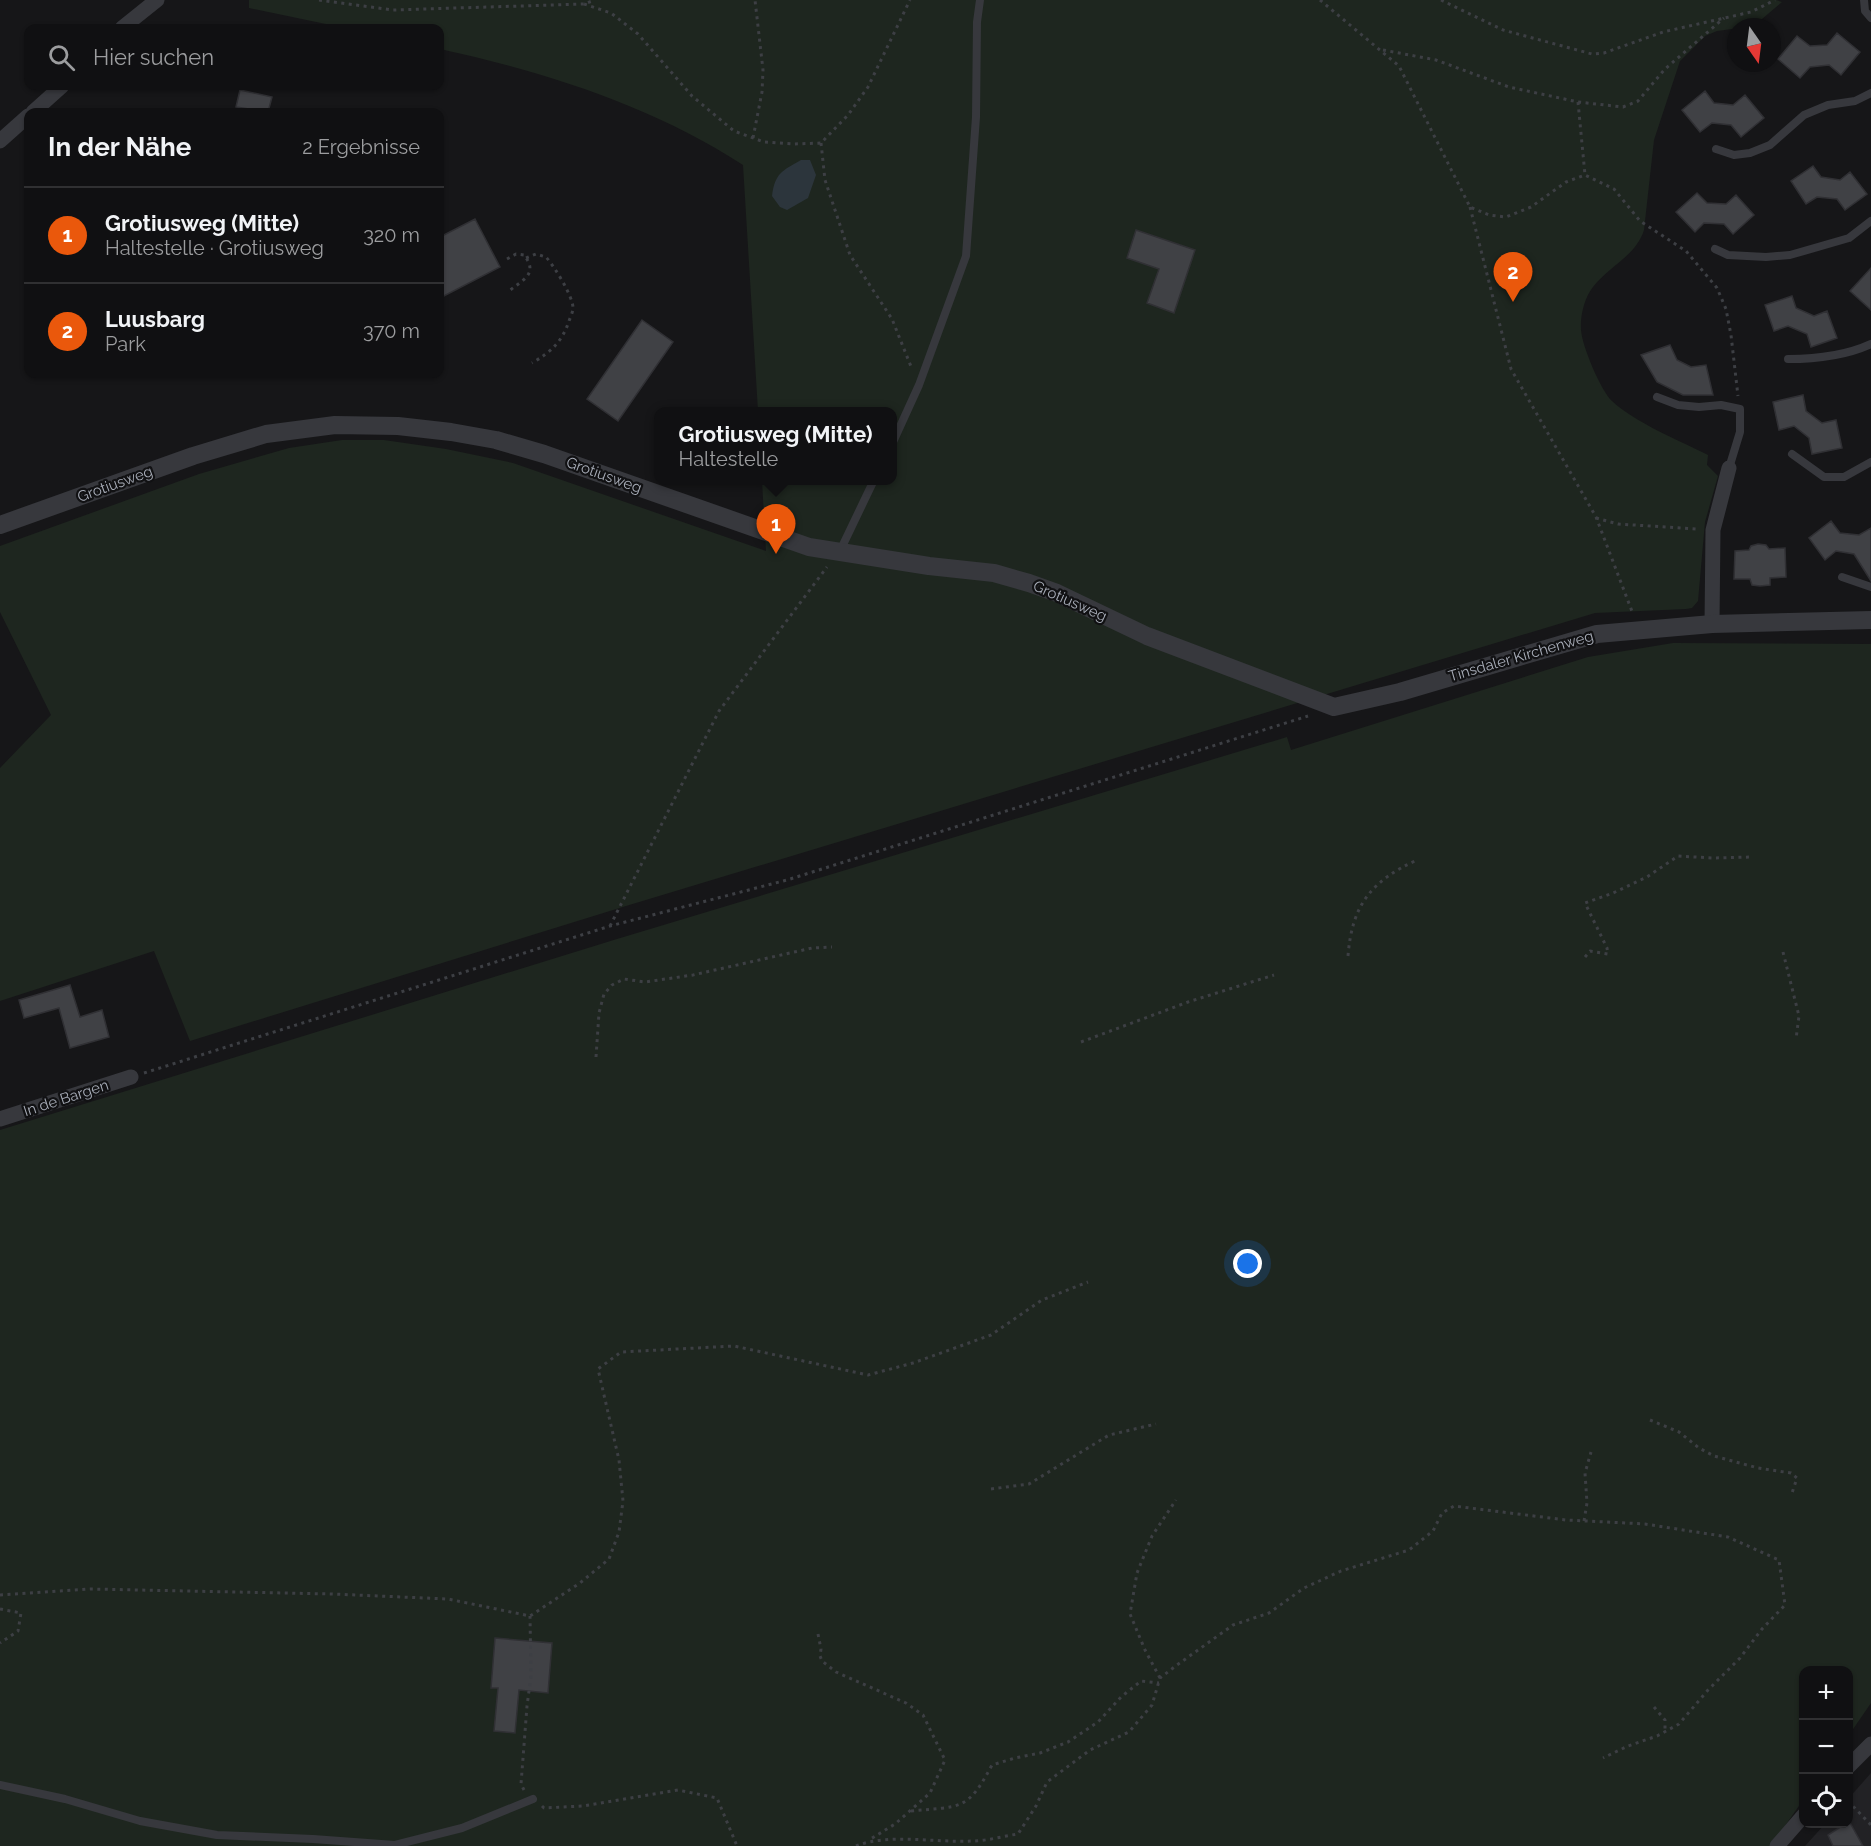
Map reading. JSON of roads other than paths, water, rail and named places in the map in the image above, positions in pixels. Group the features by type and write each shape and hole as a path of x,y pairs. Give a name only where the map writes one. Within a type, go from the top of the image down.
{"street":[{"path":"127,24 157,0"},
{"path":"37,108 58,90"},
{"path":"0,141 24,120"},
{"name":"Grotiusweg","path":"0,525 239,441 335,425 423,428 496,440 544,454 809,547 929,566 994,573 1029,583 1057,593 1147,636 1334,707"},
{"path":"1712,624 1713,530 1729,468"},
{"name":"Tinsdaler Kirchenweg","path":"1334,707 1401,692 1597,634 1712,624 1871,620"},
{"name":"In de Bargen","path":"0,1119 131,1077"},
{"path":"1853,1762 1871,1744"},
{"path":"1777,1846 1799,1820"}],"lane":[{"path":"897,433 919,385 966,256 976,117 977,22 980,0"},
{"path":"1864,0 1865,11 1871,18"},
{"path":"1716,149 1734,154 1750,153 1770,145 1804,115 1828,105 1855,101 1871,93"},
{"path":"1715,249 1728,255 1766,257 1790,255 1849,238 1871,221"},
{"path":"1788,359 1824,357 1856,351 1871,344"},
{"path":"1657,397 1678,405 1699,407 1721,405 1740,409 1740,432 1729,468"},
{"path":"1792,454 1824,477 1844,477 1871,462"},
{"path":"840,551 872,485"},
{"path":"1842,577 1871,587"},
{"path":"0,1785 65,1799 140,1821 217,1835 395,1845 462,1828 533,1799"}],"place":[{"name":"Luusbarg","path":"1513,302"},
{"name":"Grotiusweg (Mitte)","path":"776,554"}]}
